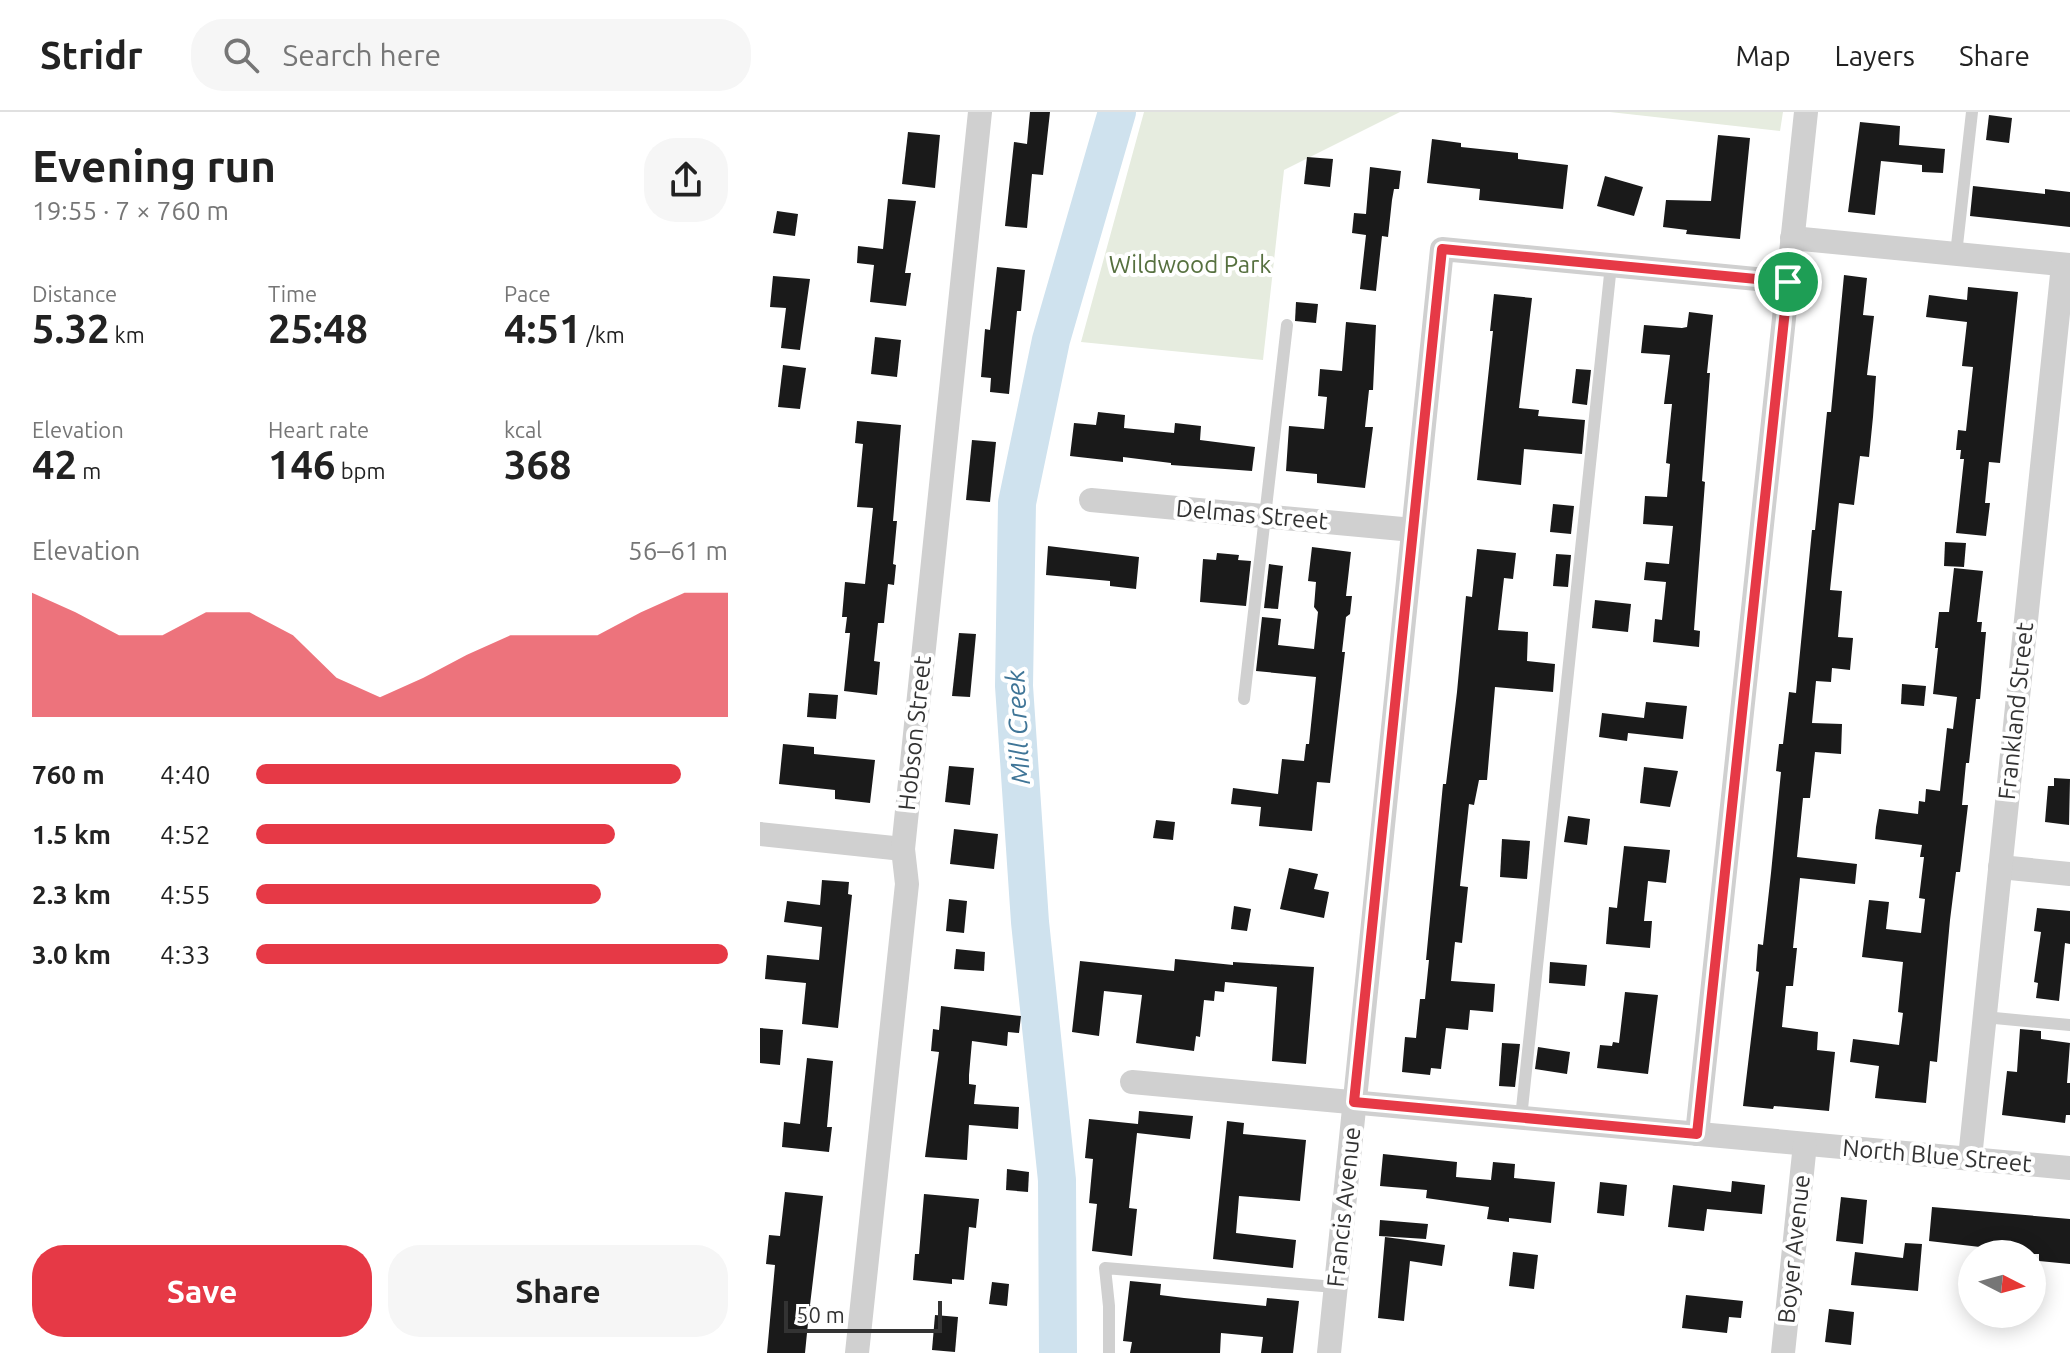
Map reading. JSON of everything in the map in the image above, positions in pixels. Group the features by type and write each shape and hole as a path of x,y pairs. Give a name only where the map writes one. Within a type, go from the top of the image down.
{"street":[{"name":"Hobson Street","path":"857,1353 907,884 903,849 980,112"},
{"path":"1697,1134 1806,112"},
{"path":"1792,238 2066,265"},
{"name":"Francis Avenue","path":"1329,1353 1442,249 1611,265"},
{"path":"1611,265 1788,282"},
{"name":"Frankland Street","path":"1970,1158 2066,265"},
{"name":"Delmas Street","path":"1091,500 1413,530"},
{"path":"760,834 903,849"},
{"path":"2000,867 2070,874"},
{"name":"North Blue Street","path":"1132,1082 2070,1168"},
{"name":"Boyer Avenue","path":"1783,1353 1805,1144"}],"lane":[{"path":"1956,254 1972,112"},
{"path":"1521,1118 1611,265"},
{"path":"1244,699 1287,325"},
{"path":"1984,1017 2070,1025"},
{"path":"1109,1353 1105,1268 1335,1287"}],"green space":[{"name":"Wildwood Park","path":"1144,112 1400,112 1284,170 1263,360 1081,342"},
{"path":"1610,112 1783,112 1780,131"}],"building":[{"path":"1030,112 1050,112 1043,175 1032,174 1027,228 1005,226 1014,142 1027,144"},
{"path":"1989,115 2012,118 2009,143 1986,140"},
{"path":"1860,122 1900,126 1899,145 1945,149 1943,173 1922,172 1922,165 1881,161 1875,215 1848,212"},
{"path":"908,132 940,135 935,188 902,184"},
{"path":"1718,135 1750,138 1740,239 1686,234 1687,230 1663,227 1666,200 1711,201"},
{"path":"1432,139 1461,143 1461,147 1518,153 1518,159 1568,165 1563,209 1479,200 1480,189 1427,183"},
{"path":"1307,157 1333,159 1330,187 1304,184"},
{"path":"1370,167 1401,171 1399,189 1394,189 1388,237 1382,236 1376,291 1360,289 1366,235 1352,233 1354,213 1366,214"},
{"path":"1605,176 1643,187 1634,216 1597,206"},
{"path":"1973,186 2045,194 2045,189 2070,192 2070,227 1970,216"},
{"path":"888,199 916,201 905,273 911,273 906,306 870,302 874,265 857,263 858,246 883,249"},
{"path":"777,211 798,214 795,236 773,233"},
{"path":"997,267 1025,270 1021,311 1017,311 1009,394 990,392 991,378 981,377 985,329 990,330"},
{"path":"1844,275 1867,278 1863,315 1874,316 1867,375 1876,376 1873,417 1869,457 1860,456 1854,505 1839,503 1830,590 1842,591 1838,637 1853,638 1850,670 1832,668 1831,682 1816,681 1812,723 1842,724 1841,754 1815,752 1810,798 1803,798 1797,857 1857,864 1855,884 1800,878 1793,948 1797,948 1793,986 1786,986 1782,1027 1818,1032 1817,1050 1835,1052 1829,1111 1743,1106 1759,972 1756,971 1758,944 1763,945 1771,873 1781,772 1776,771 1779,744 1783,744 1789,692 1796,693 1812,530 1815,530 1827,412 1831,412"},
{"path":"773,276 810,279 800,350 781,348 786,308 770,307"},
{"path":"1968,287 2018,292 2000,463 1989,462 1985,503 1990,503 1986,536 1956,533 1964,459 1960,459 1961,450 1956,450 1958,430 1966,431 1973,367 1962,366 1967,322 1926,317 1929,295 1967,300"},
{"path":"1494,294 1532,298 1519,408 1539,410 1538,416 1585,420 1582,454 1524,449 1521,485 1477,480"},
{"path":"1296,302 1318,304 1316,323 1295,321"},
{"path":"1689,312 1713,315 1707,373 1710,373 1702,481 1705,482 1694,630 1700,631 1699,647 1653,642 1655,619 1662,620 1666,582 1644,580 1646,562 1669,564 1673,526 1643,524 1645,496 1667,497 1670,464 1666,463 1672,404 1664,404 1670,355 1641,353 1644,325 1687,327"},
{"path":"1346,322 1376,325 1373,390 1369,390 1365,427 1373,427 1365,488 1317,483 1317,474 1286,471 1289,426 1324,429 1327,397 1318,396 1320,369 1342,371"},
{"path":"875,337 901,340 897,377 871,374"},
{"path":"783,365 806,368 800,409 778,407"},
{"path":"1576,369 1591,370 1587,405 1572,403"},
{"path":"1098,412 1125,415 1124,428 1174,433 1175,423 1201,426 1200,440 1255,447 1252,471 1171,465 1123,457 1123,462 1070,456 1074,423 1096,425"},
{"path":"857,421 901,425 893,521 897,521 893,564 896,565 894,585 888,584 884,623 878,623 874,661 880,662 877,695 844,691 850,633 845,633 847,617 842,617 845,582 865,584 873,508 857,507 863,444 855,443"},
{"path":"972,440 996,442 990,502 966,500"},
{"path":"1553,504 1574,506 1571,534 1550,532"},
{"path":"1945,542 1966,543 1964,567 1944,566"},
{"path":"1048,546 1139,557 1136,589 1110,586 1110,581 1046,575"},
{"path":"1312,547 1351,552 1346,596 1352,596 1350,614 1346,617 1330,783 1317,782 1312,831 1259,826 1261,807 1231,804 1233,788 1278,794 1282,759 1304,761 1306,744 1309,744 1316,677 1256,671 1262,617 1281,619 1278,645 1314,649 1318,612 1314,607 1316,582 1308,581"},
{"path":"1477,549 1516,553 1513,579 1504,578 1498,630 1528,632 1527,661 1555,664 1553,692 1495,687 1487,780 1479,780 1474,805 1469,804 1460,886 1468,887 1462,943 1455,942 1451,981 1495,984 1493,1012 1470,1010 1468,1030 1446,1028 1441,1069 1431,1068 1430,1075 1402,1072 1405,1037 1416,1038 1420,999 1425,999 1443,784 1446,784 1466,596 1472,597"},
{"path":"1217,553 1239,555 1238,560 1251,561 1246,606 1200,602 1203,559 1216,560"},
{"path":"1556,554 1571,555 1568,587 1553,586"},
{"path":"1269,564 1283,566 1278,609 1264,608"},
{"path":"1954,568 1983,571 1977,622 1982,622 1981,632 1986,632 1980,699 1976,699 1969,763 1966,763 1962,805 1968,805 1960,872 1956,872 1950,920 1937,1062 1930,1061 1926,1103 1875,1098 1879,1066 1850,1062 1853,1039 1899,1045 1903,1013 1898,1012 1903,962 1862,957 1869,900 1889,902 1886,929 1921,933 1925,899 1919,898 1924,857 1920,857 1922,845 1875,839 1876,827 1879,809 1918,814 1919,801 1925,802 1926,789 1940,791 1947,728 1953,729 1957,697 1933,694 1938,648 1935,648 1939,612 1949,612"},
{"path":"1595,600 1631,604 1628,632 1592,628"},
{"path":"959,633 976,634 970,697 952,696"},
{"path":"1902,684 1926,686 1924,706 1901,704"},
{"path":"809,693 838,695 836,719 807,717"},
{"path":"1646,702 1687,706 1683,739 1628,733 1627,741 1599,737 1602,713 1644,718"},
{"path":"783,744 814,747 814,754 875,760 870,803 835,799 835,790 779,784"},
{"path":"949,766 974,768 970,805 945,802"},
{"path":"1644,767 1678,771 1670,807 1640,803"},
{"path":"2054,778 2070,779 2069,825 2045,822 2048,786 2054,786"},
{"path":"1568,816 1590,819 1587,845 1564,842"},
{"path":"1156,820 1175,822 1173,840 1153,838"},
{"path":"954,829 998,834 994,869 950,864"},
{"path":"1502,839 1530,841 1527,879 1500,877"},
{"path":"1624,846 1670,850 1666,883 1648,881 1644,921 1652,921 1650,948 1606,944 1609,907 1617,908"},
{"path":"1289,868 1318,874 1314,889 1329,892 1324,918 1280,909"},
{"path":"822,880 849,882 848,894 852,895 838,1028 802,1024 806,983 765,979 767,955 819,960 822,927 784,922 787,901 820,905"},
{"path":"949,899 967,901 964,933 946,931"},
{"path":"1234,906 1251,909 1247,931 1231,929"},
{"path":"2037,908 2070,911 2070,944 2065,943 2059,1001 2036,998 2038,983 2034,982 2041,932 2034,931"},
{"path":"956,949 985,952 984,971 954,969"},
{"path":"1175,959 1233,965 1233,962 1314,967 1306,1064 1272,1061 1277,987 1225,982 1224,992 1215,991 1214,1001 1204,1000 1200,1037 1196,1036 1194,1051 1136,1043 1142,995 1104,991 1099,1036 1072,1032 1080,961 1174,971"},
{"path":"1550,962 1587,965 1585,986 1549,983"},
{"path":"1625,992 1658,995 1648,1074 1597,1068 1600,1045 1619,1043"},
{"path":"941,1006 1021,1016 1019,1033 1008,1032 1007,1046 972,1041 969,1084 976,1085 974,1104 1019,1107 1018,1129 969,1125 967,1160 925,1157 939,1052 931,1051 933,1029 939,1030"},
{"path":"760,1028 783,1030 780,1065 760,1063"},
{"path":"2020,1029 2041,1031 2041,1039 2070,1043 2067,1083 2070,1083 2070,1115 2066,1115 2065,1123 2002,1115 2007,1071 2017,1072"},
{"path":"1502,1043 1520,1044 1515,1087 1499,1086"},
{"path":"1538,1047 1570,1052 1567,1074 1535,1069"},
{"path":"807,1058 833,1061 827,1127 832,1127 829,1152 782,1147 784,1122 800,1124"},
{"path":"1139,1111 1193,1116 1190,1139 1137,1133 1129,1208 1137,1209 1132,1256 1092,1251 1097,1204 1089,1203 1093,1159 1085,1158 1089,1119 1138,1124"},
{"path":"1227,1121 1244,1123 1243,1134 1306,1140 1300,1201 1239,1196 1236,1233 1296,1240 1293,1268 1213,1259"},
{"path":"1383,1154 1457,1162 1456,1177 1491,1180 1493,1162 1515,1164 1514,1178 1555,1182 1551,1223 1487,1219 1489,1207 1426,1198 1427,1190 1380,1186"},
{"path":"1007,1169 1029,1172 1028,1192 1006,1190"},
{"path":"1732,1181 1765,1185 1762,1214 1707,1209 1704,1231 1668,1227 1673,1185 1731,1192"},
{"path":"1600,1182 1627,1185 1624,1216 1597,1213"},
{"path":"785,1192 823,1196 810,1305 815,1305 813,1324 808,1323 805,1353 767,1353 775,1265 766,1264 769,1235 780,1236"},
{"path":"924,1194 979,1199 976,1228 969,1227 964,1280 952,1279 952,1284 913,1280 915,1254 919,1254"},
{"path":"1841,1197 1867,1200 1863,1244 1836,1241"},
{"path":"1932,1207 2070,1219 2070,1264 2046,1262 2046,1240 1958,1240 1958,1244 1929,1241"},
{"path":"1380,1220 1428,1224 1426,1239 1379,1236"},
{"path":"1385,1237 1445,1245 1442,1266 1410,1261 1404,1321 1378,1318"},
{"path":"1905,1243 1922,1244 1918,1291 1851,1285 1855,1252 1903,1258"},
{"path":"1513,1252 1538,1255 1534,1289 1509,1286"},
{"path":"1130,1281 1161,1284 1160,1295 1184,1298 1266,1306 1267,1298 1299,1301 1293,1353 1261,1353 1263,1337 1221,1333 1220,1353 1130,1353 1132,1342 1123,1341"},
{"path":"992,1282 1009,1284 1007,1306 989,1304"},
{"path":"1686,1295 1743,1301 1741,1318 1729,1317 1727,1333 1682,1328"},
{"path":"1829,1309 1854,1312 1851,1345 1825,1342"},
{"path":"935,1315 958,1317 955,1352 932,1350"}],"waterway":[{"name":"Mill Creek","path":"1058,1353 1057,1180 1030,922 1014,686 1017,503 1051,340 1117,112"}],"route":[{"path":"1442,249 1788,282 1697,1134 1354,1102 1442,249"}]}
